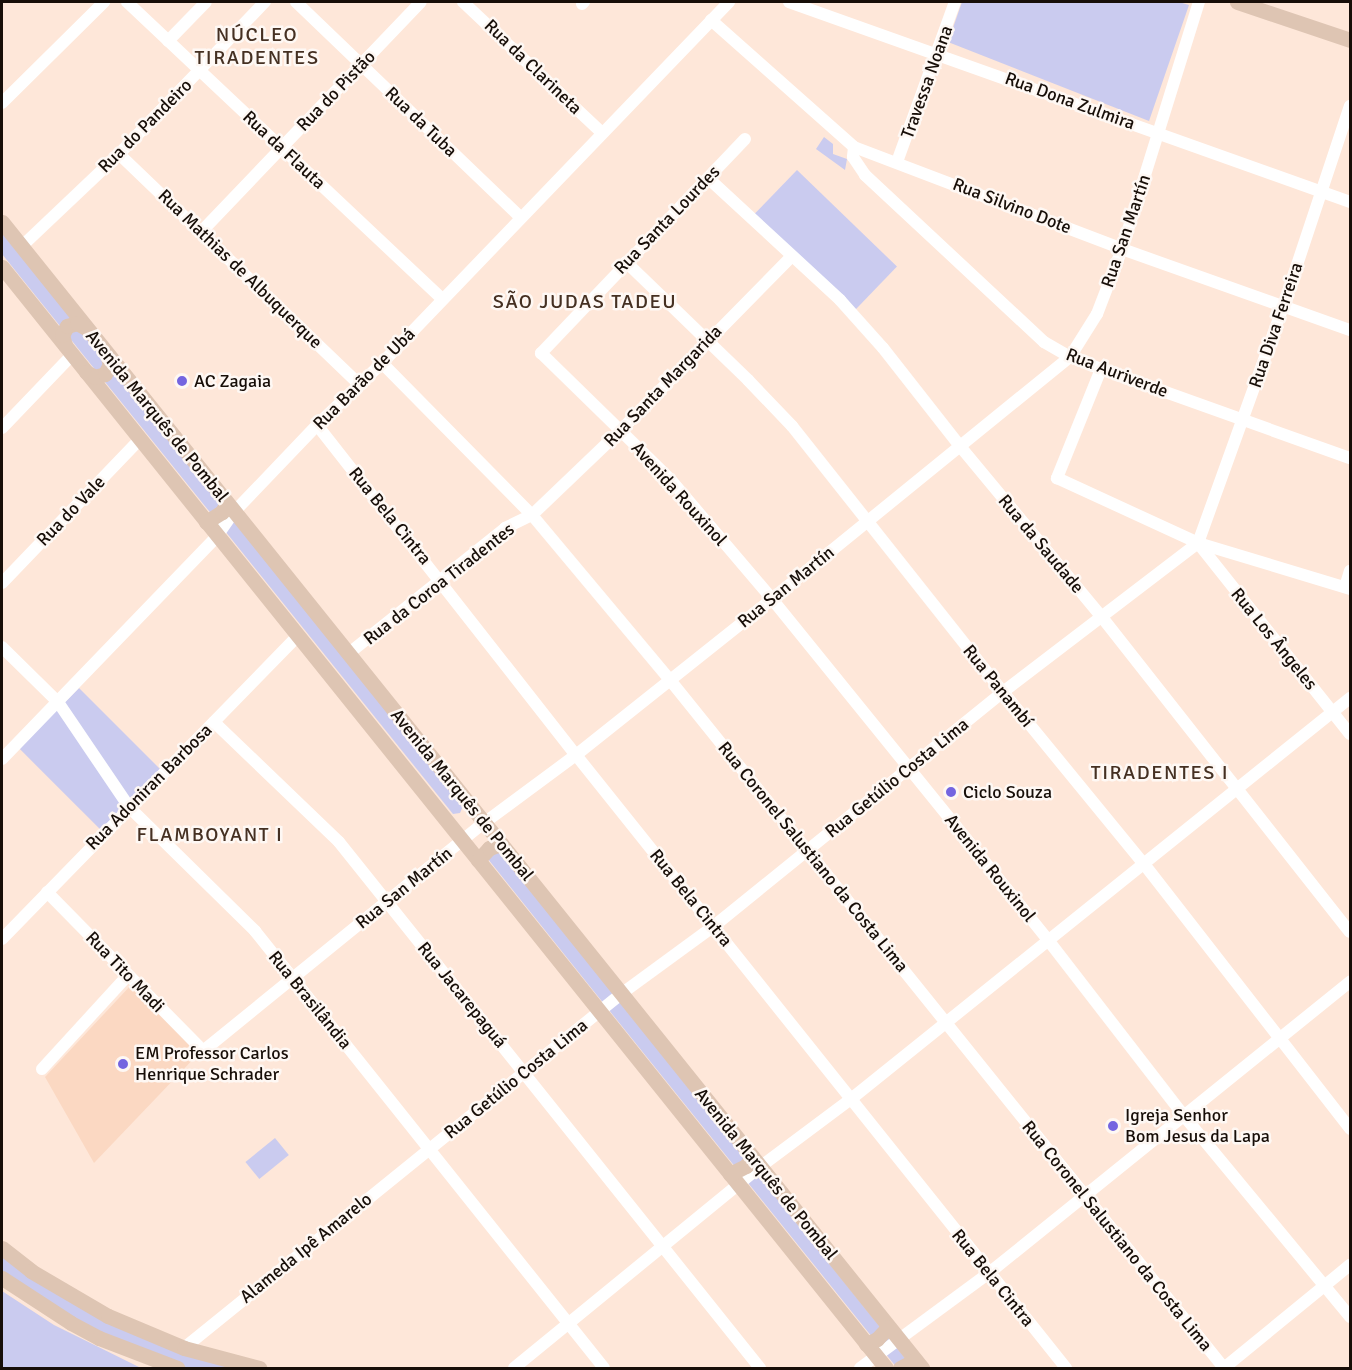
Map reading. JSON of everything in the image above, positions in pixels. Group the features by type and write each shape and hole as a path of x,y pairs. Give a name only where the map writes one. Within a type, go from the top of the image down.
{"main road":[{"path":"1237,2 1257,5 1350,40"},
{"name":"Avenida Marquês de Pombal","path":"2,222 918,1364"},
{"name":"Avenida Marquês de Pombal","path":"2,267 886,1368"},
{"path":"68,350 62,335 67,326 77,323 86,328"},
{"path":"86,372 95,377 105,374 110,364 107,354"},
{"path":"206,522 231,508"},
{"path":"233,555 238,546 254,536"},
{"path":"458,835 468,820 479,817"},
{"path":"478,860 489,848 501,844"},
{"path":"594,1005 600,995 616,988"},
{"path":"617,1034 627,1019 637,1014"},
{"path":"734,1179 746,1166 756,1162"},
{"path":"756,1207 767,1193 777,1188"},
{"path":"2,1248 31,1271 80,1302 184,1348 259,1368"},
{"path":"2,1278 70,1323 99,1338 177,1368"},
{"path":"866,1344 893,1333"},
{"path":"900,1368 918,1364"}],"street":[{"path":"2,103 104,2"},
{"name":"Rua da Flauta","path":"127,2 442,299"},
{"path":"168,41 206,2"},
{"name":"Rua do Pandeiro","path":"21,247 119,154 265,2"},
{"name":"Rua da Tuba","path":"296,2 520,217"},
{"name":"Rua do Pistão","path":"201,232 421,2"},
{"name":"Rua da Clarineta","path":"464,2 602,133"},
{"name":"Rua Barão de Ubá","path":"2,759 217,536 231,508 382,363 729,2"},
{"name":"Rua Dona Zulmira","path":"789,2 938,52 1350,202"},
{"name":"Travessa Noana","path":"897,162 955,2"},
{"name":"Rua San Martín","path":"479,817 576,755 1070,357 1097,315 1122,249 1199,2"},
{"name":"Rua Silvino Dote","path":"711,20 854,147 1122,249 1350,330"},
{"name":"Rua Diva Ferreira","path":"1198,543 1283,307 1350,106"},
{"name":"Rua Santa Lourdes","path":"541,353 745,139"},
{"name":"Rua Auriverde","path":"854,147 853,157 865,176 1044,342 1070,357 1101,369 1350,458"},
{"name":"Rua Mathias de Albuquerque","path":"119,154 360,385"},
{"name":"Rua da Saudade","path":"708,178 840,300 883,348 959,445 1101,616 1350,932"},
{"name":"Rua Santa Margarida","path":"532,515 620,431 792,256"},
{"name":"Rua Panambí","path":"626,262 792,426 1349,1123"},
{"path":"2,428 68,350"},
{"name":"Avenida Rouxinol","path":"541,353 670,479 772,599 1048,940 1184,1116 1350,1317"},
{"name":"Rua Coronel Salustiano da Costa Lima","path":"382,363 532,515 670,680 1224,1368"},
{"path":"1101,369 1057,478 1198,543 1348,588 1350,571"},
{"name":"Rua Bela Cintra","path":"317,425 442,580 576,755 1066,1368"},
{"name":"Rua do Vale","path":"2,583 140,439"},
{"name":"Rua da Coroa Tiradentes","path":"348,654 505,528 532,515"},
{"name":"Rua Getúlio Costa Lima","path":"616,988 714,926 1003,692 1198,543"},
{"name":"Rua Los Ângeles","path":"1198,543 1350,734"},
{"name":"Rua Adoniran Barbosa","path":"2,939 298,636"},
{"name":"Rua Brasilândia","path":"2,647 58,702 129,807 255,931 604,1368"},
{"path":"756,1162 851,1100 1350,698"},
{"name":"Rua Jacarepaguá","path":"214,722 339,842 760,1368"},
{"name":"Rua San Martín","path":"203,1051 387,902 458,835"},
{"name":"Rua Tito Madi","path":"47,892 203,1051"},
{"path":"42,1069 128,975"},
{"path":"860,1368 876,1356 893,1333 989,1273 1350,982"},
{"name":"Rua Getúlio Costa Lima","path":"429,1148 523,1072 594,1005"},
{"name":"Alameda Ipê Amarelo","path":"184,1348 429,1148"},
{"path":"514,1368 662,1246 734,1179"},
{"path":"1224,1368 1350,1265"}],"shaded area":[{"path":"962,2 1179,2 1189,5 1149,121 948,42"},
{"path":"824,137 833,144 833,154 847,159 845,170 816,149"},
{"path":"797,170 897,267 854,311 754,215"},
{"path":"2,231 463,806 460,813 453,814 2,254"},
{"path":"79,688 162,771 102,831 19,748"},
{"path":"498,850 913,1368 897,1368 588,984 488,859"},
{"name":"EM Professor Carlos Henrique Schrader","path":"132,984 201,1051 94,1163 45,1077"},
{"path":"275,1138 289,1155 259,1179 245,1162"},
{"path":"2,1253 32,1277 244,1368 180,1368 129,1350 2,1276"},
{"path":"2,1291 54,1325 141,1368 2,1368"}],"place":[{"name":"AC Zagaia","path":"182,381"},
{"name":"Ciclo Souza","path":"951,792"},
{"name":"EM Professor Carlos Henrique Schrader","path":"123,1064"},
{"name":"Igreja Senhor Bom Jesus da Lapa","path":"1113,1126"}],"district":[{"name":"NÚCLEO TIRADENTES","path":"257,46"},
{"name":"SÃO JUDAS TADEU","path":"585,301"},
{"name":"TIRADENTES I","path":"1160,772"},
{"name":"FLAMBOYANT I","path":"210,834"}]}
